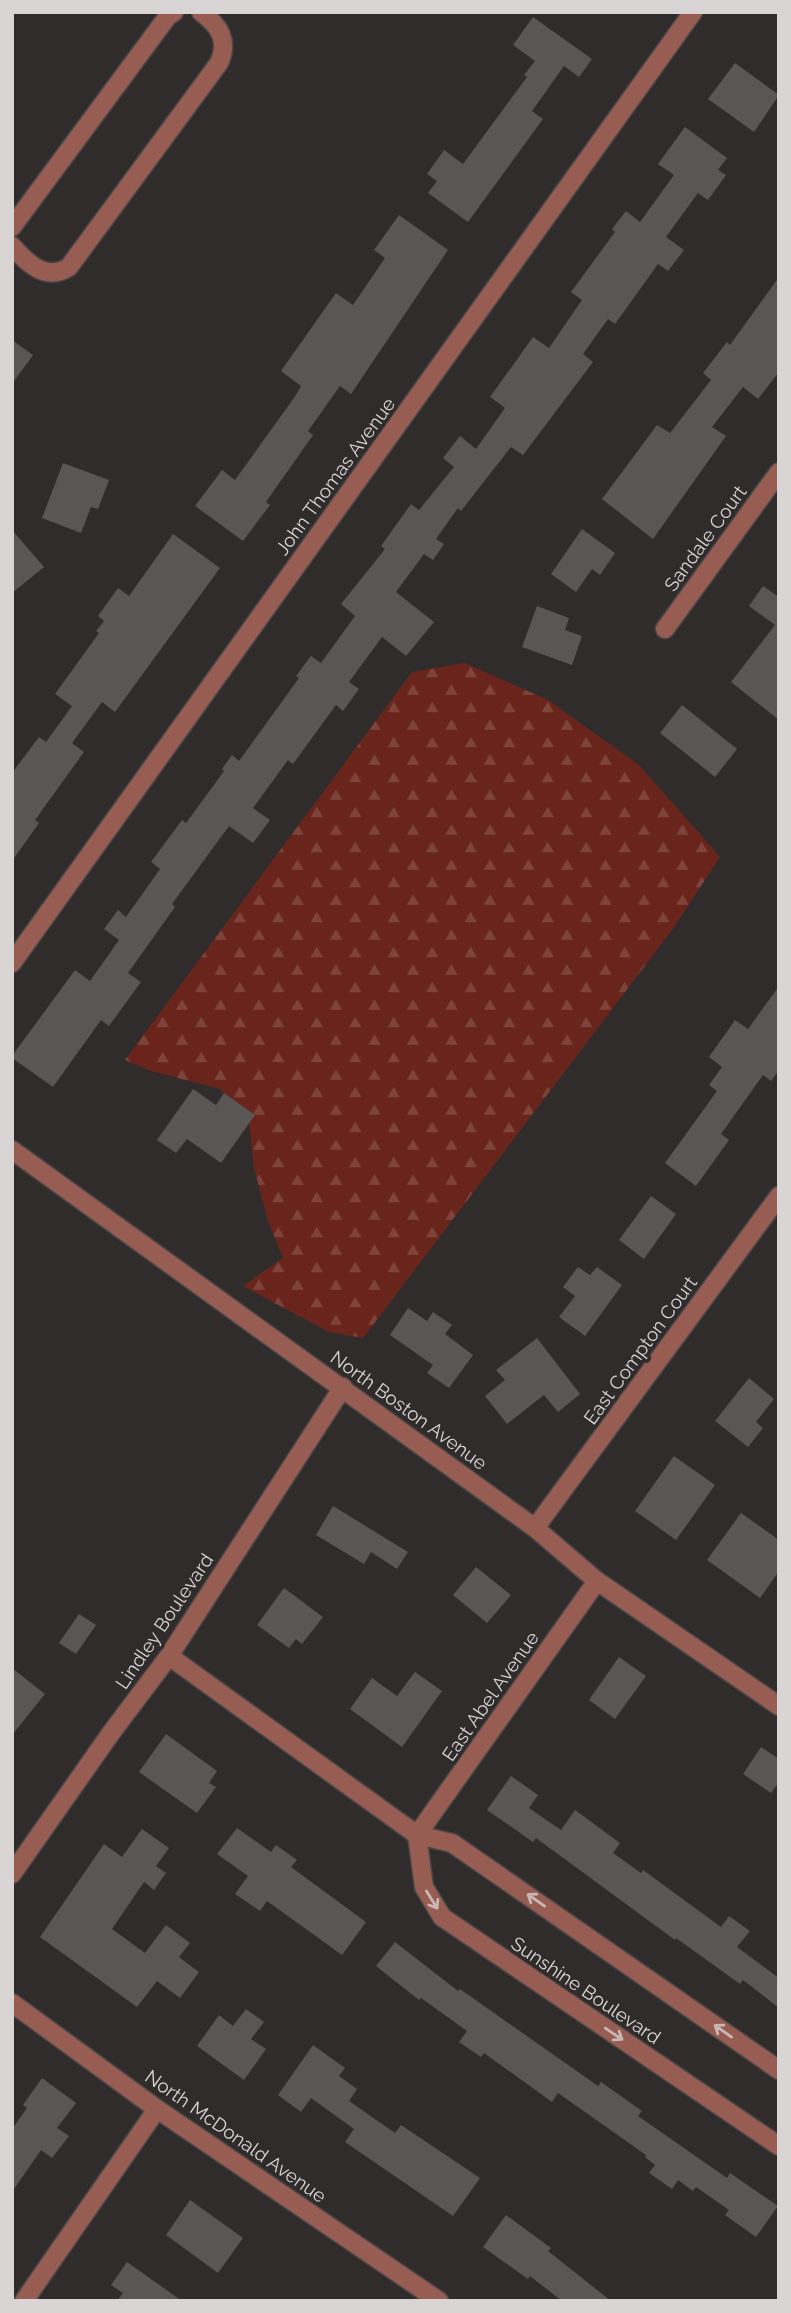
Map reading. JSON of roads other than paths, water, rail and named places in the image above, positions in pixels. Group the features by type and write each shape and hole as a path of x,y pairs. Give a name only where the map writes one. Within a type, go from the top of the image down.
{"street":[{"path":"12,227 168,16 174,12"},
{"path":"12,246 43,272 55,274 69,267 219,63 223,53 223,39 213,21 201,12"},
{"name":"John Thomas Avenue","path":"12,963 693,12"},
{"name":"Sandale Court","path":"665,629 779,472"},
{"name":"North Boston Avenue","path":"16,1159 343,1387 536,1528 597,1581 779,1706"},
{"name":"East Compton Court","path":"536,1528 779,1196"},
{"name":"Lindley Boulevard","path":"12,1874 111,1733 169,1657 343,1387"},
{"name":"East Abel Avenue","path":"417,1835 597,1581"},
{"path":"169,1657 417,1835 452,1843 779,2070"},
{"name":"Sunshine Boulevard","path":"417,1835 424,1887 442,1917 779,2146"},
{"name":"North McDonald Avenue","path":"12,2003 157,2109 439,2301"},
{"path":"24,2301 157,2109"}]}
